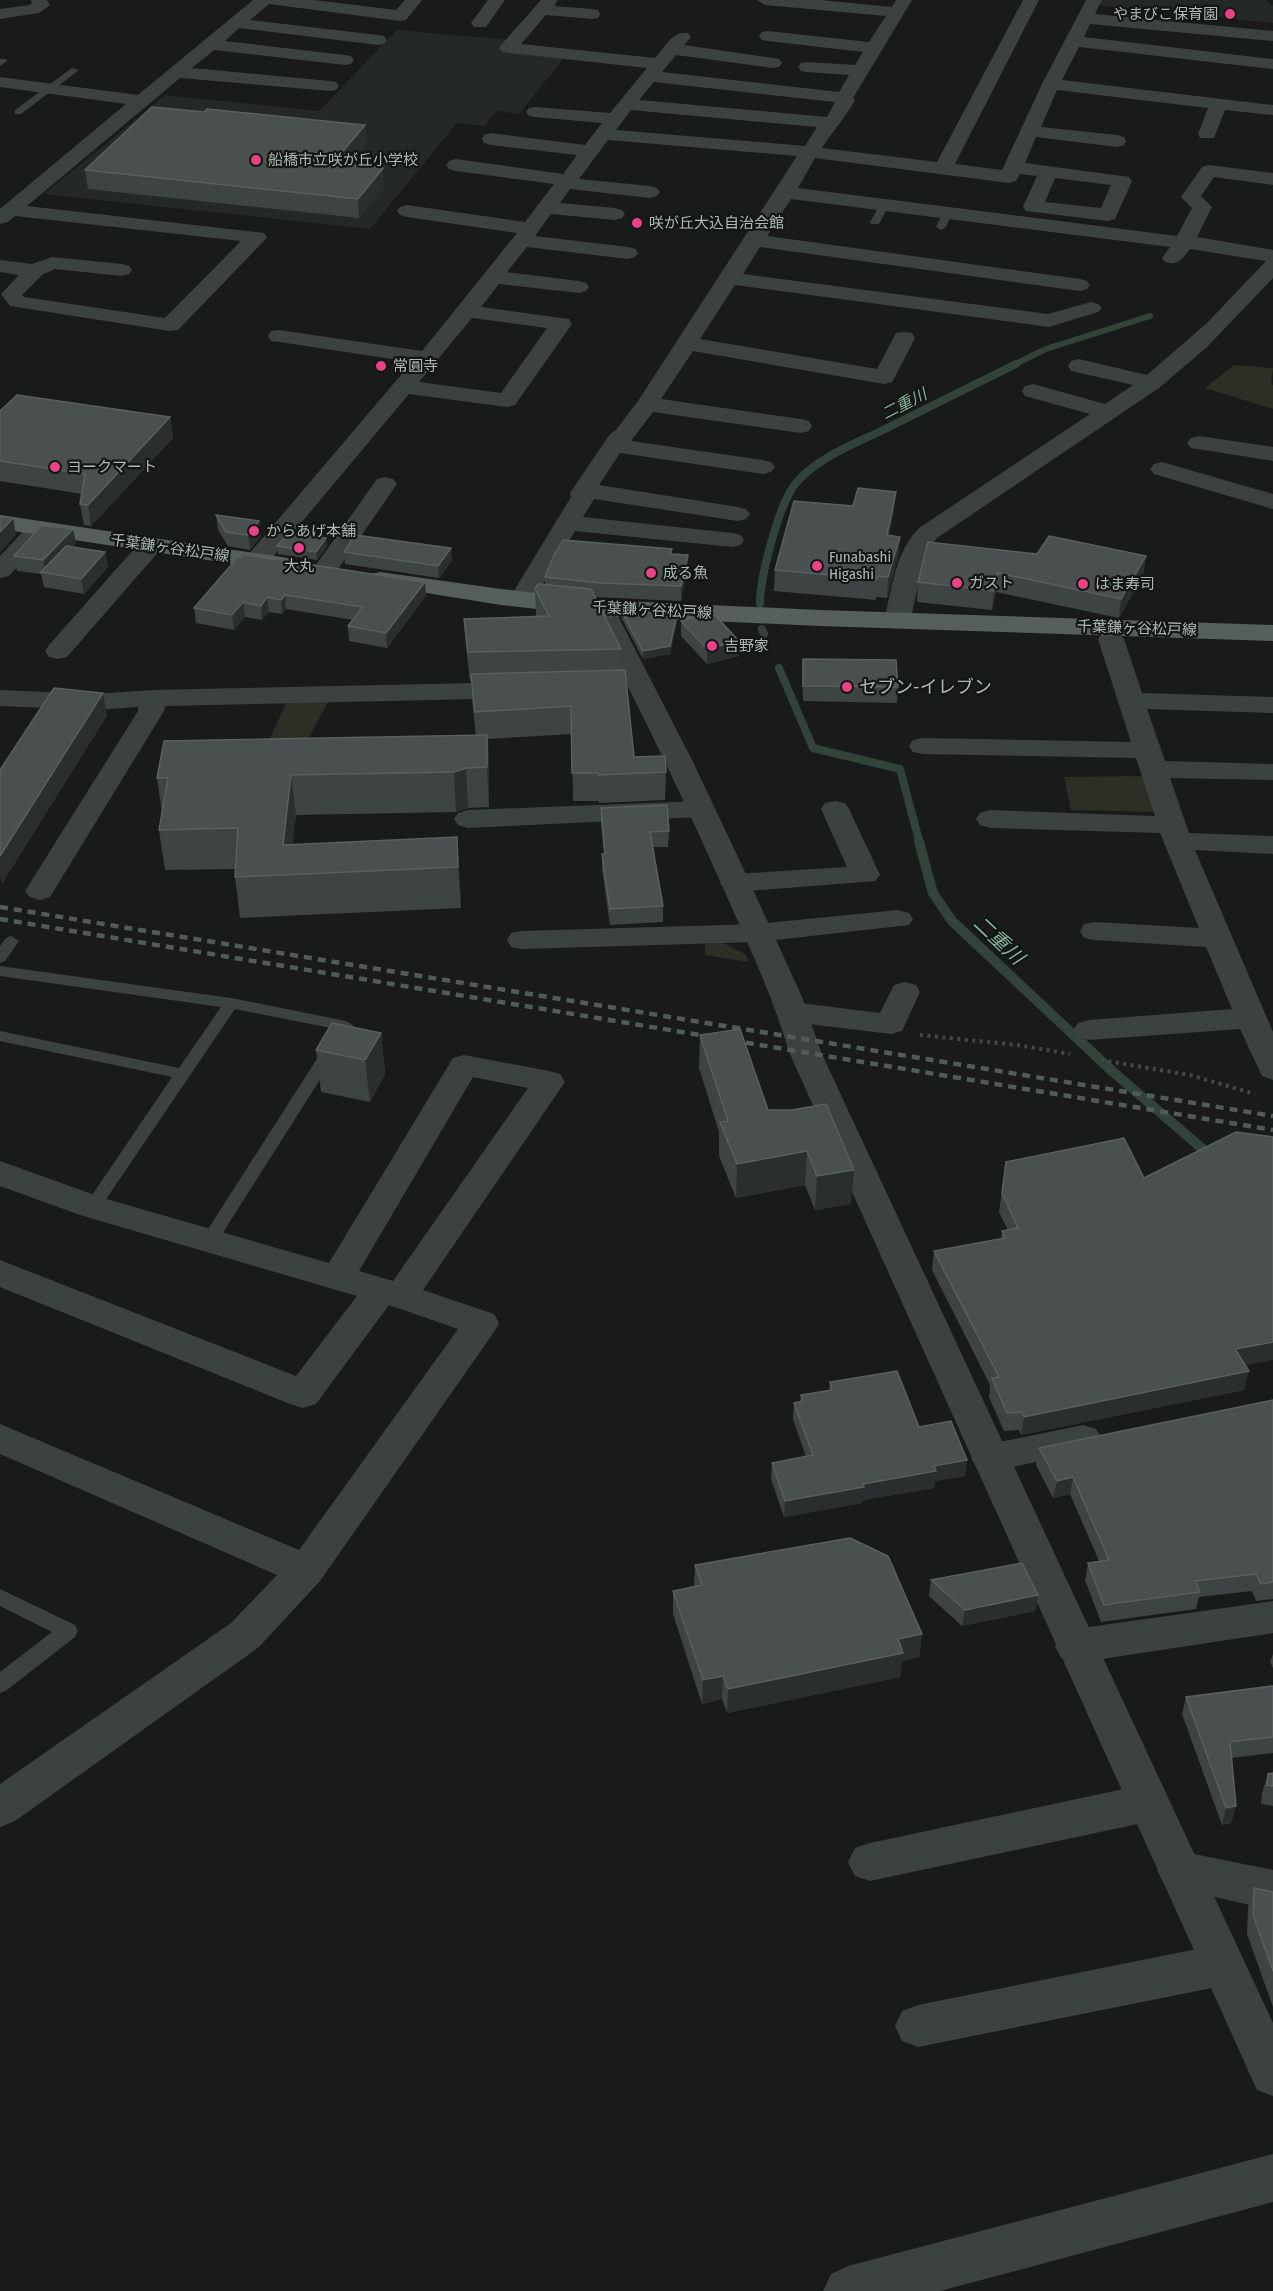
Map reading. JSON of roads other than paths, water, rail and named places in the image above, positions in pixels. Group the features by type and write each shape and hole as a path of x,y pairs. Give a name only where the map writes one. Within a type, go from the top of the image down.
{"main road":[{"name":"千葉鎌ヶ谷松戸線","path":"0,522 603,613 897,621 1109,633 1273,633"}],"street":[{"path":"0,14 33,9 42,5 41,0"},
{"path":"5,215 263,0"},
{"path":"274,0 400,15 414,0"},
{"path":"480,23 497,0"},
{"path":"765,0 896,12"},
{"path":"944,169 1031,0"},
{"path":"614,119 811,152 1009,177 1051,84 1094,0"},
{"path":"592,14 546,5 508,48 657,61 773,63"},
{"path":"775,15 896,12"},
{"path":"535,112 614,119 833,122 846,100 844,98 896,12"},
{"path":"1085,18 1273,36"},
{"path":"236,23 378,40"},
{"path":"768,36 874,48"},
{"path":"1073,41 1273,64"},
{"path":"210,44 345,60"},
{"path":"657,61 844,98"},
{"path":"257,560 467,311 657,61"},
{"path":"807,67 860,71"},
{"path":"177,72 330,86"},
{"path":"1128,113 1132,72"},
{"path":"1190,100 1199,81"},
{"path":"0,82 142,101"},
{"path":"1051,84 1268,109 1270,88"},
{"path":"1207,134 1218,104"},
{"path":"522,599 583,497 584,490 614,445 647,404 829,123"},
{"path":"1030,131 1117,141"},
{"path":"491,139 590,151"},
{"path":"1243,157 1273,161"},
{"path":"875,210 892,162"},
{"path":"456,165 650,192"},
{"path":"1013,167 1048,172"},
{"path":"773,171 796,173"},
{"path":"1167,264 1184,243 1202,207 1191,197 1209,171 1273,179"},
{"path":"786,192 875,210 944,220 1105,233 1273,256"},
{"path":"546,208 615,214"},
{"path":"407,211 628,252"},
{"path":"5,215 257,237 170,325 17,302 11,294 35,271 52,263 122,270"},
{"path":"1093,254 1105,233"},
{"path":"754,240 1080,285"},
{"path":"897,621 910,567 919,542 928,533 1151,383 1180,361 1218,327 1273,265"},
{"path":"0,266 35,271"},
{"path":"493,277 579,287"},
{"path":"729,278 1049,321 1091,308"},
{"path":"403,387 507,400 561,324 467,311"},
{"path":"279,336 428,358"},
{"path":"686,343 884,377 904,338"},
{"path":"1079,366 1151,383"},
{"path":"1033,391 1108,412"},
{"path":"647,404 801,426"},
{"path":"1199,442 1273,453"},
{"path":"614,445 763,467"},
{"path":"1162,469 1273,502"},
{"path":"344,573 385,484"},
{"path":"584,490 738,514"},
{"path":"568,523 732,540"},
{"path":"0,572 39,528"},
{"path":"58,651 151,545"},
{"path":"603,613 631,688 700,809 758,933 792,1012 805,1052 1273,2074"},
{"path":"1109,633 1175,833 1273,1069"},
{"path":"0,698 95,702 152,698 538,690"},
{"path":"40,891 151,711 152,698"},
{"path":"1131,701 1273,705"},
{"path":"923,746 1150,759 1273,772"},
{"path":"468,819 700,809"},
{"path":"735,883 865,875 835,809"},
{"path":"990,819 1175,833 1273,845"},
{"path":"522,940 758,933 898,919"},
{"path":"1095,931 1218,938"},
{"path":"792,1012 891,1024 904,992"},
{"path":"1089,1030 1251,1018"},
{"path":"0,1274 303,1395 390,1294 549,1082 464,1065 337,1279"},
{"path":"0,1173 92,1207 481,1323 306,1570 246,1635 0,1808"},
{"path":"990,1458 1114,1433"},
{"path":"0,1438 306,1570"},
{"path":"1076,1646 1273,1617"},
{"path":"870,1862 1147,1803"},
{"path":"1179,1870 1273,1890"},
{"path":"918,2026 1222,1965"},
{"path":"848,2291 1273,2178"}],"lane":[{"path":"18,112 75,70"},
{"path":"0,958 11,941"},
{"path":"0,971 231,1004 346,1026 209,1241"},
{"path":"92,1207 231,1004"},
{"path":"0,1036 183,1074"},
{"path":"0,1597 68,1631 0,1684"}],"waterway":[{"name":"二重川","path":"1013,365 1046,349 1150,316"},
{"name":"二重川","path":"760,604 767,559 777,523 790,493 805,474 837,452 1016,364"},
{"name":"二重川","path":"762,629 764,634"},
{"name":"二重川","path":"779,668 813,748 900,769 920,844"},
{"name":"二重川","path":"919,842 933,893 952,921 1112,1071 1212,1157"}],"railway":[{"path":"0,907 1273,1116"},
{"path":"0,919 1273,1130"}],"place":[{"name":"やまびこ保育園","path":"1230,14"},
{"name":"船橋市立咲が丘小学校","path":"256,160"},
{"name":"咲が丘大込自治会館","path":"637,223"},
{"name":"常圓寺","path":"381,366"},
{"name":"ヨークマート","path":"55,467"},
{"name":"からあげ本舗","path":"254,531"},
{"name":"大丸","path":"299,548"},
{"name":"Funabashi Higashi","path":"817,566"},
{"name":"成る魚","path":"651,573"},
{"name":"ガスト","path":"957,583"},
{"name":"はま寿司","path":"1083,584"},
{"name":"吉野家","path":"712,646"},
{"name":"セブン-イレブン","path":"847,687"}]}
